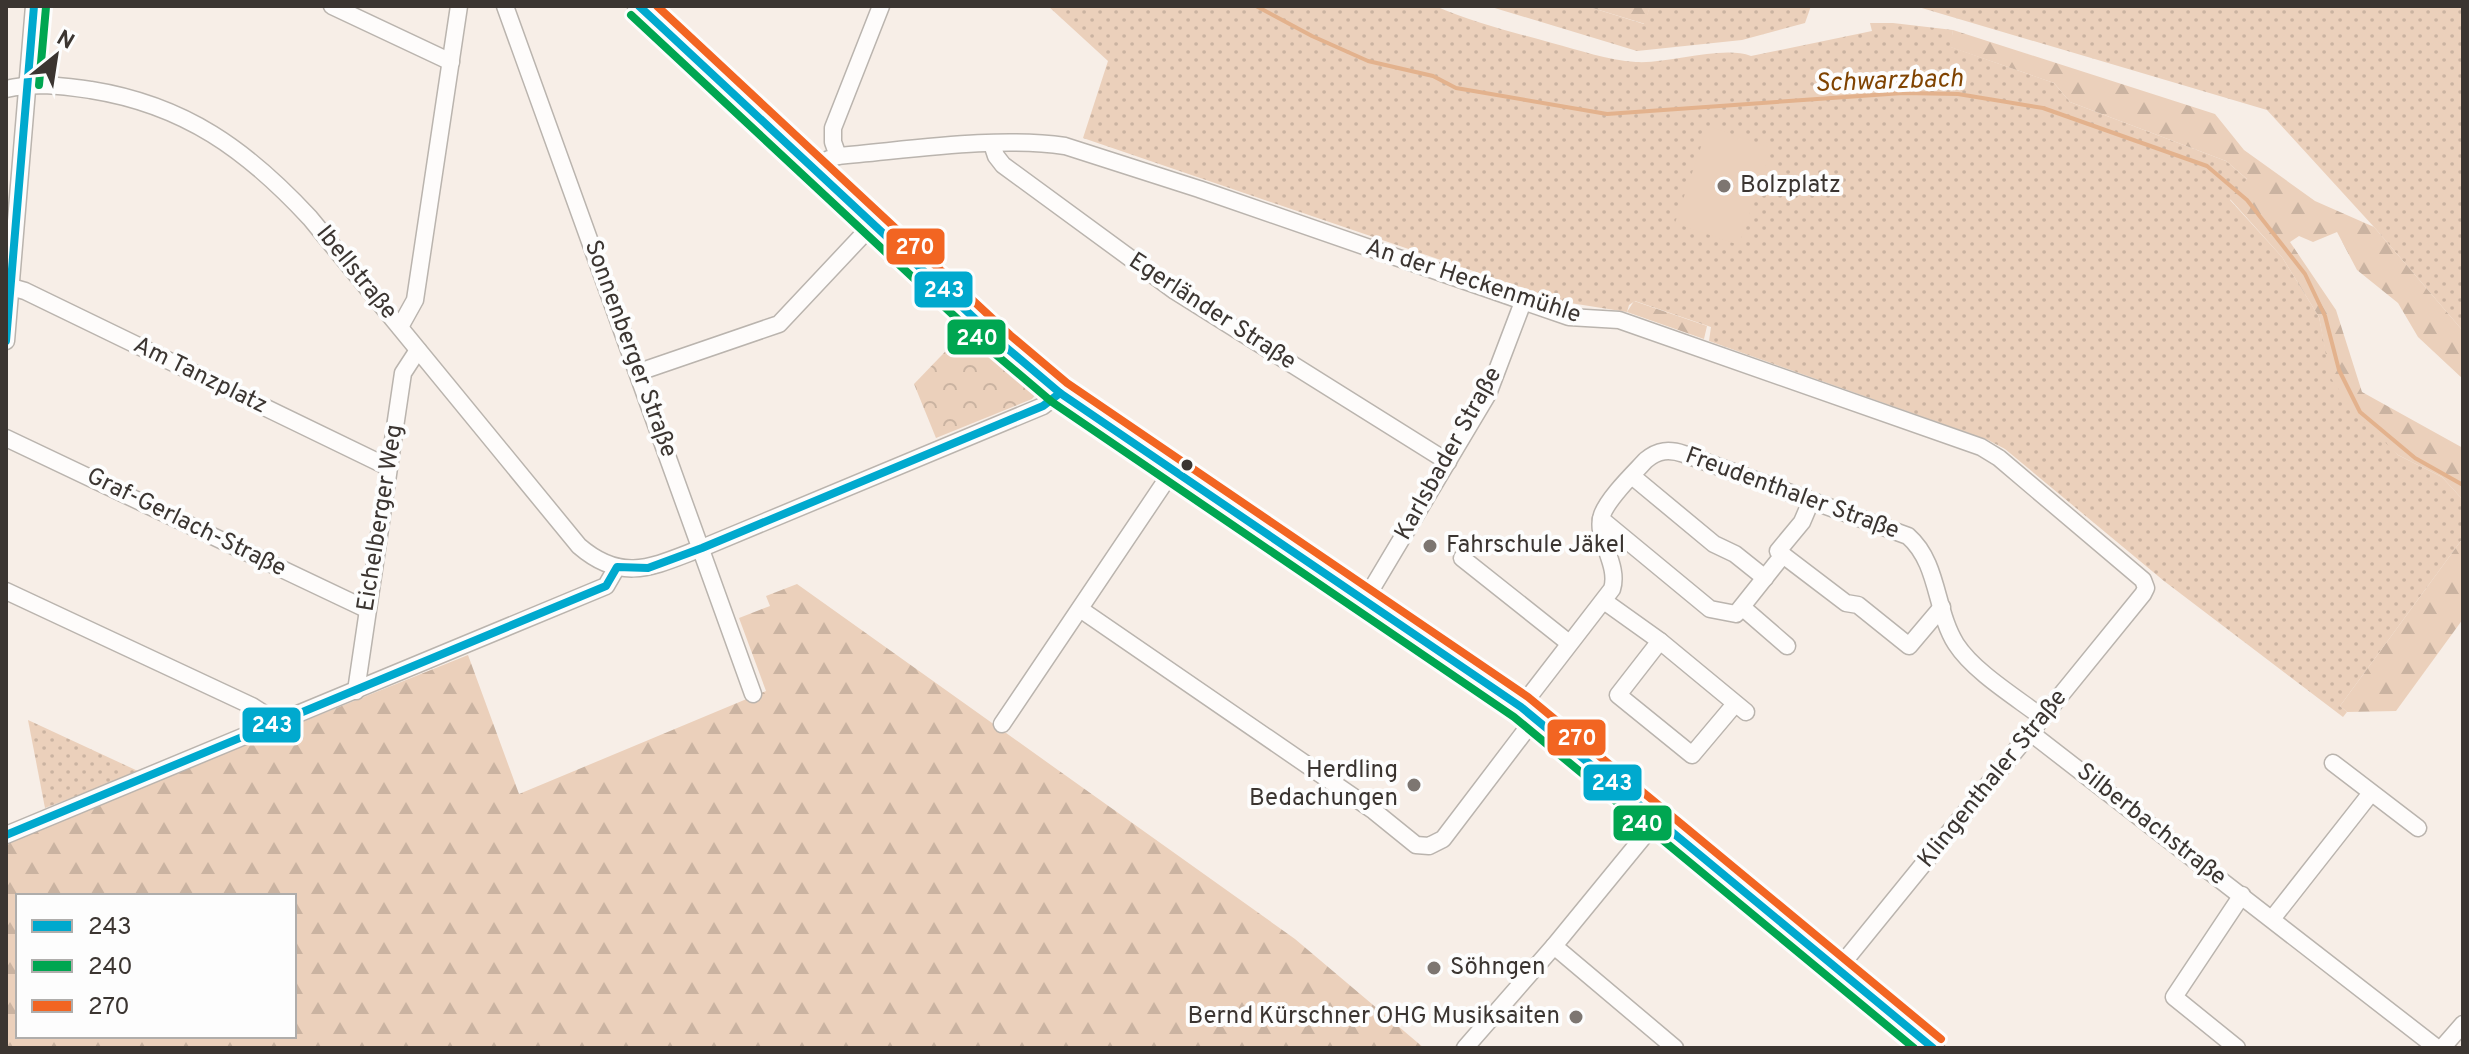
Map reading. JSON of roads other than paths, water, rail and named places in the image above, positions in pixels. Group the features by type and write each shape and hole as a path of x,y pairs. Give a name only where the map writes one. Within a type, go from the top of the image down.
{"main road":[{"path":"639,6 1002,344 1060,393 1528,713 1933,1048"}],"street":[{"path":"6,341 34,6"},
{"path":"332,6 451,62"},
{"path":"400,327 415,300 459,6"},
{"name":"Sonnenberger Straße","path":"505,6 753,694"},
{"path":"816,171 829,159 838,156 833,142 833,128 881,6"},
{"name":"Ibellstraße","path":"6,89 27,84 69,87 138,101 168,111 219,137 277,182 310,218 579,546 600,561 617,567"},
{"name":"An der Heckenmühle","path":"838,156 992,144 1043,142 1065,146 1569,317 1619,320 1981,447 1999,458 2143,580 2146,588"},
{"name":"Egerländer Straße","path":"992,144 1003,165 1145,271 1448,462"},
{"path":"639,372 779,324 873,224"},
{"name":"Am Tanzplatz","path":"11,287 25,291 388,467"},
{"name":"Karlsbader Straße","path":"1365,600 1495,381 1523,302"},
{"name":"Eichelberger Weg","path":"356,691 403,373 418,350"},
{"path":"6,835 606,586 617,567 648,568 702,548 1043,406 1060,393"},
{"name":"Graf-Gerlach-Straße","path":"6,438 366,609"},
{"name":"Freudenthaler Straße","path":"1601,519 1632,476 1654,453 1674,451 1908,536 1924,553 1956,644 1968,658 2043,718"},
{"path":"1002,724 1173,470"},
{"path":"1632,476 1714,544 1735,554 1765,578"},
{"path":"1811,501 1802,522 1778,551 1846,603 1858,605 1909,646 1942,607"},
{"path":"1080,609 1374,811 1416,845 1429,846 1443,839 1528,713 1569,643 1612,589 1615,574 1601,519"},
{"path":"1601,519 1710,609 1736,614 1783,555"},
{"path":"1462,558 1569,643"},
{"name":"Klingenthaler Straße","path":"1838,969 2146,588"},
{"path":"6,591 252,706 266,715 271,724"},
{"path":"1604,601 1660,641 1740,708 1692,755 1618,695 1660,641"},
{"path":"1742,607 1787,646"},
{"name":"Silberbachstraße","path":"2031,733 2439,1048"},
{"path":"2333,763 2418,828"},
{"path":"2272,919 2371,793"},
{"path":"1465,1048 1658,819"},
{"path":"2237,1048 2174,997 2242,895"},
{"path":"1554,946 1675,1048"},
{"path":"2439,1048 2463,1024"}],"waterway":[{"name":"Schwarzbach","path":"1256,6 1368,61 1433,76 1456,88 1607,114 1903,93 1958,94 2043,108 2207,166 2247,200 2305,274 2325,316 2339,370 2360,412 2415,458 2463,485"}],"place":[{"name":"Bolzplatz","path":"1724,186"},
{"name":"Fahrschule Jäkel","path":"1430,546"},
{"name":"Herdling Bedachungen","path":"1414,785"},
{"name":"Söhngen","path":"1434,968"},
{"name":"Bernd Kürschner OHG Musiksaiten","path":"1576,1017"}]}
